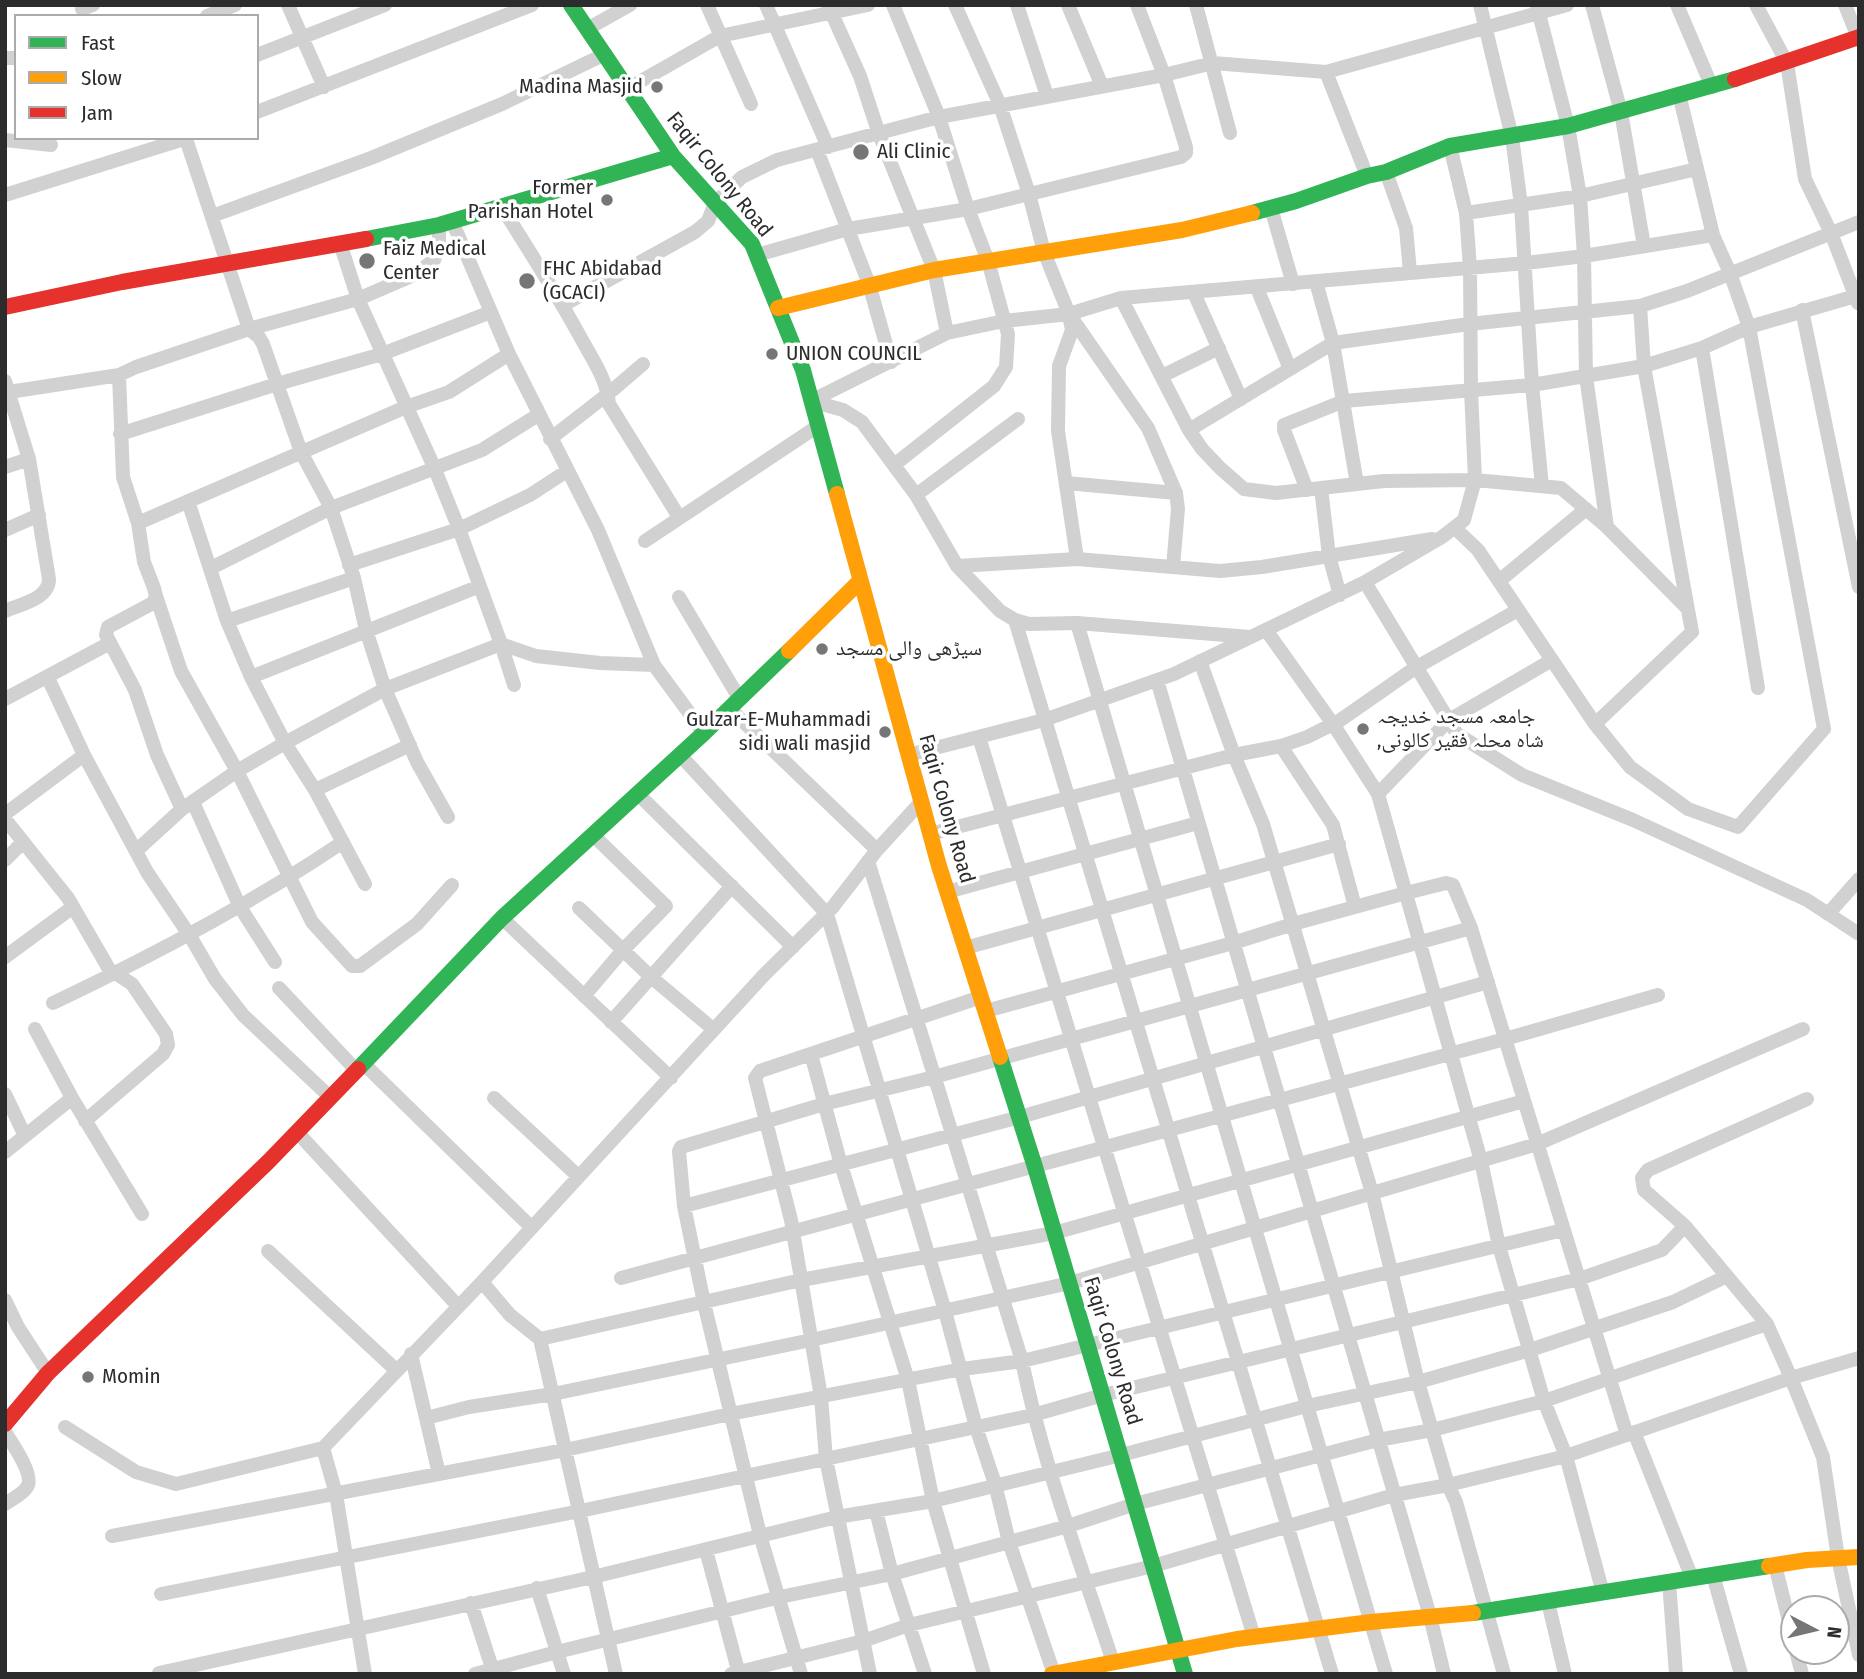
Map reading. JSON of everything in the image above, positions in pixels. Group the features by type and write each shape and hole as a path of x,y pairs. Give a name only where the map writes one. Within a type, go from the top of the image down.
{"main road":[{"name":"Faqir Colony Road","path":"571,5 673,156 752,244 803,369 930,834 1020,1117 1185,1674"},
{"path":"778,308 934,270 1182,230 1271,208 1386,172 1450,146 1568,126 1621,112 1679,94 1713,87 1858,38"},
{"path":"5,307 122,282 228,265 445,223 673,156"},
{"path":"5,1424 48,1373 297,1132 502,918 704,733 860,581"},
{"path":"1053,1674 1254,1637 1371,1622 1485,1612 1776,1565 1859,1557"}],"street":[{"path":"212,14 235,5"},
{"path":"288,5 324,87"},
{"path":"259,54 384,5"},
{"path":"259,111 532,5"},
{"path":"587,29 629,5"},
{"path":"707,5 751,104"},
{"path":"766,5 776,23 823,148 848,229 870,284 891,362"},
{"path":"627,89 720,36 830,9 868,5"},
{"path":"893,5 939,117 968,209 988,261 1008,334 1006,367 994,386 894,465"},
{"path":"955,5 1000,105 1029,194 1044,252 1069,313 1148,428 1175,493 1178,509 1173,567"},
{"path":"1017,5 1047,96"},
{"path":"1068,5 1102,86"},
{"path":"757,255 848,229 910,216 968,209 1181,157 1186,153 1186,147 1164,75 1137,5"},
{"path":"1196,5 1230,133"},
{"path":"1480,5 1483,27 1512,137 1521,205 1532,385 1542,486"},
{"path":"563,305 695,232 708,221 715,203 742,177 777,160 939,117 1213,64 1326,72 1537,9 1567,5"},
{"path":"1592,5 1621,112 1644,246"},
{"path":"1676,5 1713,87"},
{"path":"1340,595 1314,489 1284,430 1284,425 1344,401 1532,385 1644,366 1702,348 1749,327 1802,310 1858,298 1805,179 1787,63 1756,5"},
{"path":"1845,5 1858,38"},
{"path":"830,9 860,76 910,216 934,270 947,332"},
{"path":"1537,9 1568,126 1580,196 1586,376 1607,527"},
{"path":"212,216 371,159 502,104 603,55"},
{"path":"1326,72 1367,176"},
{"path":"1454,528 1478,550 1595,724 1630,767 1688,808 1738,827 1824,729 1749,327 1713,235 1679,94"},
{"path":"5,195 183,140"},
{"path":"186,140 249,329 259,337 301,452 331,508 384,690 448,817"},
{"path":"5,141 51,145"},
{"path":"908,754 1044,720 1200,662 1340,595 1442,537 1464,520 1475,480 1469,324 1470,268 1466,213 1450,146"},
{"path":"1466,213 1580,196 1697,169"},
{"path":"1386,172 1406,228 1410,272"},
{"path":"501,206 563,305 599,370 609,404 679,517"},
{"path":"1271,208 1293,284"},
{"path":"1189,430 1333,343 1469,324 1640,306 1687,291 1859,222"},
{"path":"5,611 44,594 49,587 29,459 10,410 7,386 119,375 249,329 358,299 416,274 434,260 445,223"},
{"path":"445,223 491,312 538,415 598,530 654,665 704,733"},
{"path":"811,401 947,332 1069,313 1121,298 1526,263 1713,235"},
{"path":"340,243 358,299 459,529 514,685"},
{"path":"1316,282 1333,343 1357,484"},
{"path":"1257,288 1290,369"},
{"path":"1194,293 1241,399"},
{"path":"1121,298 1189,430 1211,459 1244,489 1276,493 1384,481 1475,480 1561,488 1607,527 1688,609"},
{"path":"1595,724 1692,632 1644,366 1640,306"},
{"path":"1802,310 1859,587"},
{"path":"120,434 276,384 382,354 491,312"},
{"path":"1069,313 1072,330 1059,366 1058,431 1077,559"},
{"path":"1162,376 1219,348"},
{"path":"1702,348 1758,688"},
{"path":"138,523 406,407 449,392 509,354"},
{"path":"550,439 643,364"},
{"path":"119,375 123,477 138,523 144,562 181,671 237,771 312,922 352,966 356,967 416,924 452,885"},
{"path":"811,401 843,410 862,422 916,495 957,566 1000,611 1015,620 1029,624 1077,623 1252,637"},
{"path":"211,568 331,508 482,450 538,415"},
{"path":"916,495 1018,419"},
{"path":"645,541 818,426"},
{"path":"5,467 29,459"},
{"path":"228,621 459,529 530,495 567,471"},
{"path":"1066,483 1175,493"},
{"path":"188,501 228,621 251,677 365,884"},
{"path":"1499,581 1586,509"},
{"path":"5,530 39,515"},
{"path":"957,566 1077,559 1220,571 1262,567 1442,537"},
{"path":"1364,582 1457,734 1522,775 1644,825 1807,900 1859,934"},
{"path":"251,677 480,586"},
{"path":"156,596 153,603 108,627 106,635 135,690 157,755 187,805 240,907 275,962"},
{"path":"678,597 734,703 873,855 916,1019 1022,1361 1049,1472 1113,1662"},
{"path":"930,834 1234,755 1281,746 1333,724 1415,668 1518,610"},
{"path":"1015,620 1332,1674"},
{"path":"1077,623 1386,1674"},
{"path":"1266,630 1333,724 1378,794 1481,1161 1499,1246 1544,1402 1566,1456 1603,1593"},
{"path":"5,699 110,643"},
{"path":"136,851 187,805 285,743 384,690 501,644 536,656 600,663 654,665"},
{"path":"1378,794 1448,720 1552,660"},
{"path":"1200,662 1263,824 1359,1147 1418,1382 1504,1674"},
{"path":"48,678 84,755 136,851 215,979 243,1015 330,1097"},
{"path":"1157,680 1430,1616 1444,1674"},
{"path":"979,737 1254,1637"},
{"path":"315,790 410,745"},
{"path":"1281,746 1333,825 1355,907"},
{"path":"84,755 5,816 22,843 74,907 114,974 132,984 166,1034 168,1045 163,1054 85,1121"},
{"path":"680,755 827,914 929,1255 1009,1542 1053,1674"},
{"path":"638,794 793,947"},
{"path":"65,1427 136,1472 176,1484 323,1448 482,1282 713,1030 827,914 873,855 921,802"},
{"path":"947,891 1198,823"},
{"path":"584,996 623,950 666,906 593,835"},
{"path":"53,1003 190,936 290,878 343,842"},
{"path":"5,860 22,843"},
{"path":"965,948 1339,844"},
{"path":"1828,914 1859,879"},
{"path":"870,1674 826,1459 821,1397 793,1231 756,1075 916,1019 1056,992 1405,892 1446,883 1453,884 1471,928 1609,1379 1692,1578"},
{"path":"611,1021 732,887"},
{"path":"5,957 74,907"},
{"path":"579,908 713,1030"},
{"path":"502,918 671,1078"},
{"path":"801,1674 760,1535 704,1303 684,1206 679,1151 681,1147 824,1104 934,1077 1471,928"},
{"path":"684,1206 1020,1117 1488,982"},
{"path":"279,988 531,1227"},
{"path":"621,1278 1451,1054 1658,995"},
{"path":"35,1028 85,1121 142,1214"},
{"path":"426,1418 469,1407 553,1394 811,1340 1070,1283 1537,1144 1803,1029"},
{"path":"811,1054 856,1215 908,1380 933,1501 984,1674"},
{"path":"5,1094 25,1136"},
{"path":"5,1152 72,1098"},
{"path":"494,1098 578,1176"},
{"path":"1807,1099 1644,1173 1642,1178 1644,1190 1685,1226 1767,1324 1823,1457 1838,1558 1859,1655"},
{"path":"540,1339 801,1280 1054,1233 1524,1101"},
{"path":"297,1132 458,1306"},
{"path":"161,1594 580,1511 1033,1415 1104,1395 1579,1279 1662,1250 1685,1226"},
{"path":"112,1536 565,1450 730,1414 962,1369 1022,1361 1563,1230"},
{"path":"268,1251 396,1370"},
{"path":"159,1672 593,1577 837,1517 933,1501 1307,1406 1418,1382 1530,1350 1674,1302 1727,1276"},
{"path":"482,1282 510,1315 540,1339 617,1674"},
{"path":"5,1300 48,1373"},
{"path":"475,1674 557,1651 780,1597 892,1574 1068,1526 1135,1504 1378,1440 1432,1430 1544,1402 1767,1324"},
{"path":"411,1354 439,1474"},
{"path":"706,1550 736,1673 863,1641 909,1625 1153,1566 1394,1495 1448,1485 1566,1456 1791,1378 1857,1363"},
{"path":"5,1432 28,1473 29,1484 5,1504"},
{"path":"323,1448 337,1494 365,1674"},
{"path":"876,1511 892,1574 925,1674"},
{"path":"1776,1565 1783,1595"},
{"path":"1713,1575 1741,1674"},
{"path":"1669,1582 1676,1674"},
{"path":"537,1588 564,1674"},
{"path":"1548,1602 1565,1674"},
{"path":"471,1603 493,1671"}],"traffic: fast":[{"path":"571,5 673,156 752,244 803,370 837,494"},
{"path":"1252,213 1386,172 1450,146 1568,126 1735,79"},
{"path":"366,239 439,225 673,156"},
{"path":"358,1069 502,918 704,733 789,651"},
{"path":"1000,1057 1185,1674"},
{"path":"1473,1613 1769,1566"}],"traffic: slow":[{"path":"778,308 934,270 1182,230 1252,213"},
{"path":"837,494 939,866 1000,1057"},
{"path":"789,651 860,581"},
{"path":"1769,1566 1807,1560 1859,1557"},
{"path":"1052,1674 1237,1639 1371,1622 1473,1613"}],"traffic: jam":[{"path":"1735,79 1859,37"},
{"path":"5,307 122,282 366,239"},
{"path":"5,1424 48,1373 268,1162 358,1069"}],"place":[{"name":"Madina Masjid","path":"657,87"},
{"name":"Ali Clinic","path":"861,152"},
{"name":"Former Parishan Hotel","path":"607,200"},
{"name":"Faiz Medical Center","path":"367,261"},
{"name":"FHC Abidabad (GCACI)","path":"527,281"},
{"name":"UNION COUNCIL","path":"772,354"},
{"name":"سیڑھی والی مسجد","path":"822,649"},
{"name":"جامعہ مسجد خدیجہ ,شاہ محلہ فقیر کالونی","path":"1363,729"},
{"name":"Gulzar-E-Muhammadi sidi wali masjid","path":"885,732"},
{"name":"Momin","path":"88,1377"}]}
